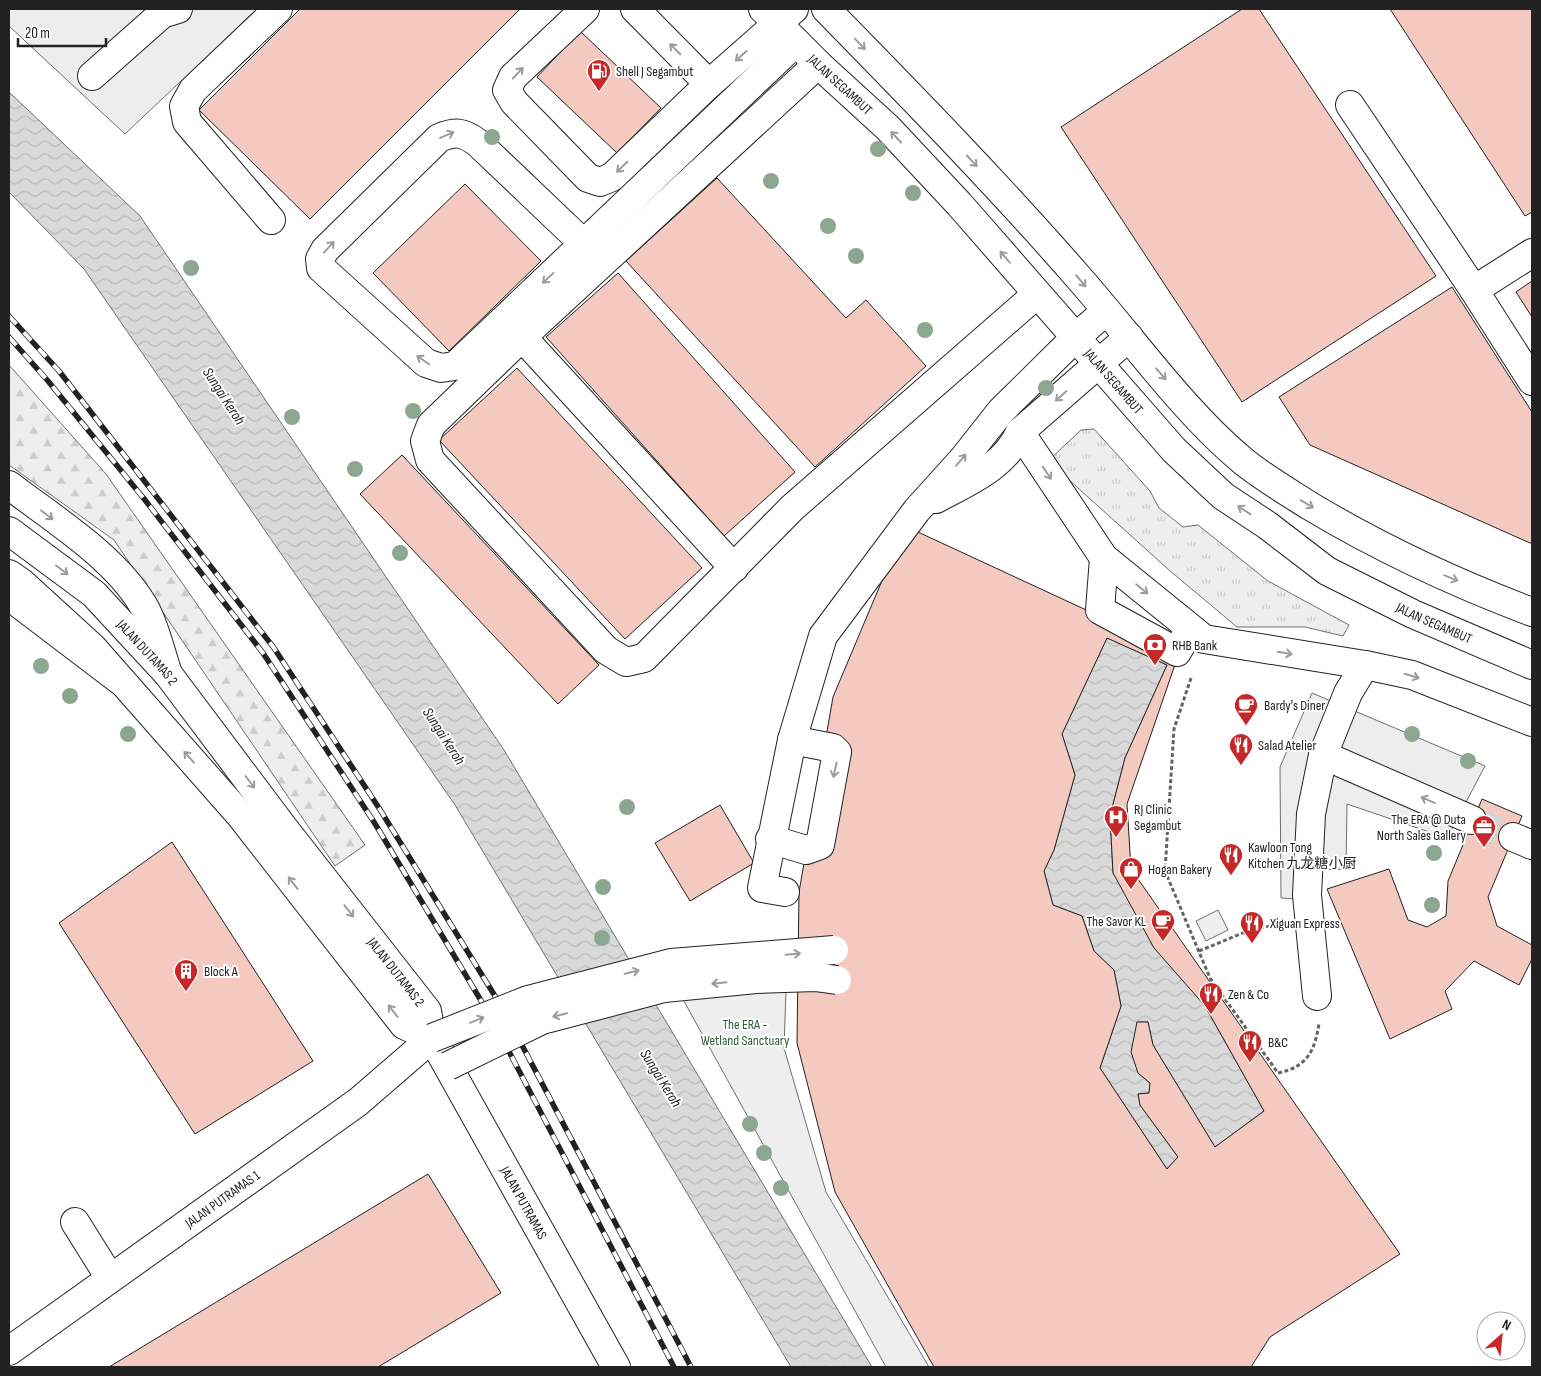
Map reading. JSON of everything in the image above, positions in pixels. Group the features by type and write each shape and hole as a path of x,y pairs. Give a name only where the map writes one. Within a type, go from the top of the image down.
{"main road":[{"path":"271,220 187,122 184,106 194,90 278,9"},
{"path":"585,9 513,77 507,90 514,102 588,178 600,182 612,177 710,84 783,21"},
{"path":"635,9 710,84"},
{"path":"826,9 938,125 1106,311 1212,433 1244,462 1281,488 1347,528 1435,572 1532,612"},
{"path":"92,76 166,11"},
{"path":"584,244 478,143 466,135 454,132 439,138 325,250 320,259 321,268 426,363 441,368 455,366 584,244 783,21"},
{"name":"JALAN SEGAMBUT","path":"783,21 818,64 888,128 1174,450 1223,496 1267,525 1327,571 1413,614 1532,665"},
{"path":"818,64 522,337 431,425 425,441 430,460 606,650 626,662 644,658 793,507 1037,294"},
{"path":"1350,105 1474,290 1532,381"},
{"path":"1474,290 1532,253"},
{"path":"785,892 762,888 770,839 792,740 824,636 917,510 964,458 1001,411 1075,338 1106,311"},
{"path":"522,337 734,568"},
{"path":"917,510 976,476 984,462 1008,435 1020,432 1128,337"},
{"path":"1020,432 1104,558 1197,634 1412,675 1532,722"},
{"path":"9,485 87,545 124,579 144,606 168,674"},
{"path":"1267,525 1364,574 1465,619 1532,646"},
{"name":"JALAN DUTAMAS 2","path":"9,531 94,594 168,674 283,827 427,1011 432,1038"},
{"path":"9,555 24,570 12,585"},
{"path":"1104,558 1100,610 1178,652 1197,634"},
{"name":"JALAN DUTAMAS 2","path":"12,585 121,681 240,815 404,1025 432,1038"},
{"path":"1317,996 1307,895 1311,814 1323,754 1348,693 1364,665"},
{"path":"770,839 806,850 820,845 837,752 833,748 792,740"},
{"path":"1323,754 1472,820"},
{"path":"448,1066 542,1020 664,988 834,950"},
{"name":"JALAN PUTRAMAS 1","path":"9,1351 358,1102 432,1038 528,1000 671,963 757,968"},
{"path":"757,968 837,980"},
{"name":"JALAN PUTRAMAS","path":"432,1038 616,1367"},
{"path":"75,1222 110,1278"}],"path":[{"path":"1197,634 1174,729 1165,871 1210,978 1278,1073 1295,1070 1307,1058 1317,1038 1320,1016 1317,996"},
{"path":"1199,951 1250,930 1309,918"}],"green space":[{"path":"9,365 106,474 365,845 335,866 114,540 9,465"},
{"path":"1094,429 1150,491 1159,508 1183,527 1198,525 1268,581 1349,625 1343,636 1305,627 1237,627 1169,570 1048,461 1081,430"},
{"path":"1218,910 1228,930 1206,941 1196,921"},
{"name":"The ERA - Wetland Sanctuary","path":"786,992 784,1048 826,1192 929,1367 886,1367 680,994"}],"shaded area":[{"path":"9,9 257,9 125,134 9,26"},
{"path":"1312,693 1485,766 1447,838 1347,804 1346,869 1316,870 1316,900 1281,898 1280,767"}],"water":[{"name":"Sungai Keroh","path":"9,92 140,216 504,750 872,1367 791,1367 455,805 84,269 9,192"},
{"path":"1107,638 1167,665 1125,758 1110,816 1113,873 1205,1006 1264,1111 1215,1147 1153,1045 1148,1022 1137,1022 1138,1073 1150,1083 1149,1093 1138,1094 1140,1105 1178,1157 1167,1169 1100,1068 1121,1006 1114,970 1094,951 1082,916 1053,905 1044,871 1054,850 1075,775 1062,734"}],"building":[{"path":"300,9 520,9 310,219 199,110"},
{"path":"1242,9 1259,9 1436,276 1242,402 1061,127"},
{"path":"1390,9 1532,9 1532,212 1525,216"},
{"name":"Shell J Segambut","path":"580,31 661,108 617,153 537,77"},
{"path":"717,178 846,318 866,300 926,366 815,467 626,261"},
{"path":"465,184 541,261 449,351 373,273"},
{"path":"618,273 795,472 724,536 546,337"},
{"path":"1532,281 1532,317 1516,292"},
{"path":"1452,287 1532,412 1532,542 1530,543 1310,445 1279,397"},
{"path":"517,368 702,568 625,639 439,440"},
{"path":"402,455 599,665 558,704 360,494"},
{"path":"905,526 1179,653 1127,804 1131,869 1400,1254 1270,1337 1251,1367 934,1367 835,1192 797,1043 799,892 833,697","holes":["1107,638 1167,665 1125,758 1110,816 1113,873 1154,948 1205,1006 1264,1111 1215,1147 1153,1045 1148,1022 1137,1022 1131,1052 1138,1073 1150,1083 1149,1093 1138,1094 1140,1105 1178,1157 1167,1169 1100,1068 1121,1006 1114,970 1094,951 1082,916 1053,905 1044,871 1054,850 1075,775 1062,734"]},
{"path":"1482,799 1522,816 1488,897 1497,926 1532,945 1532,959 1519,985 1474,961 1445,991 1452,1009 1390,1039 1327,889 1389,869 1408,920 1427,927 1446,916 1448,881"},
{"path":"720,805 754,863 690,901 655,843"},
{"name":"Block A","path":"172,842 313,1061 195,1134 59,923"},
{"path":"428,1174 501,1293 378,1367 109,1367"}],"tunnel":[{"path":"1472,820 1513,837"}],"railway":[{"path":"9,316 59,371 274,648 379,808 503,1009 691,1367"},
{"path":"9,337 48,381 145,500 263,653 374,822 492,1019 674,1367"}],"place":[{"name":"Shell J Segambut","path":"599,92"},
{"name":"RHB Bank","path":"1155,666"},
{"name":"Bardy's Diner","path":"1246,726"},
{"name":"Salad Atelier","path":"1241,766"},
{"name":"RJ Clinic Segambut","path":"1116,838"},
{"name":"The ERA @ Duta North Sales Gallery","path":"1484,848"},
{"name":"Kawloon Tong Kitchen 九龙糖小厨","path":"1231,876"},
{"name":"Hogan Bakery","path":"1131,890"},
{"name":"The Savor KL","path":"1163,942"},
{"name":"Xiguan Express","path":"1252,944"},
{"name":"Block A","path":"186,992"},
{"name":"Zen & Co","path":"1211,1015"},
{"name":"B&C","path":"1250,1063"}]}
